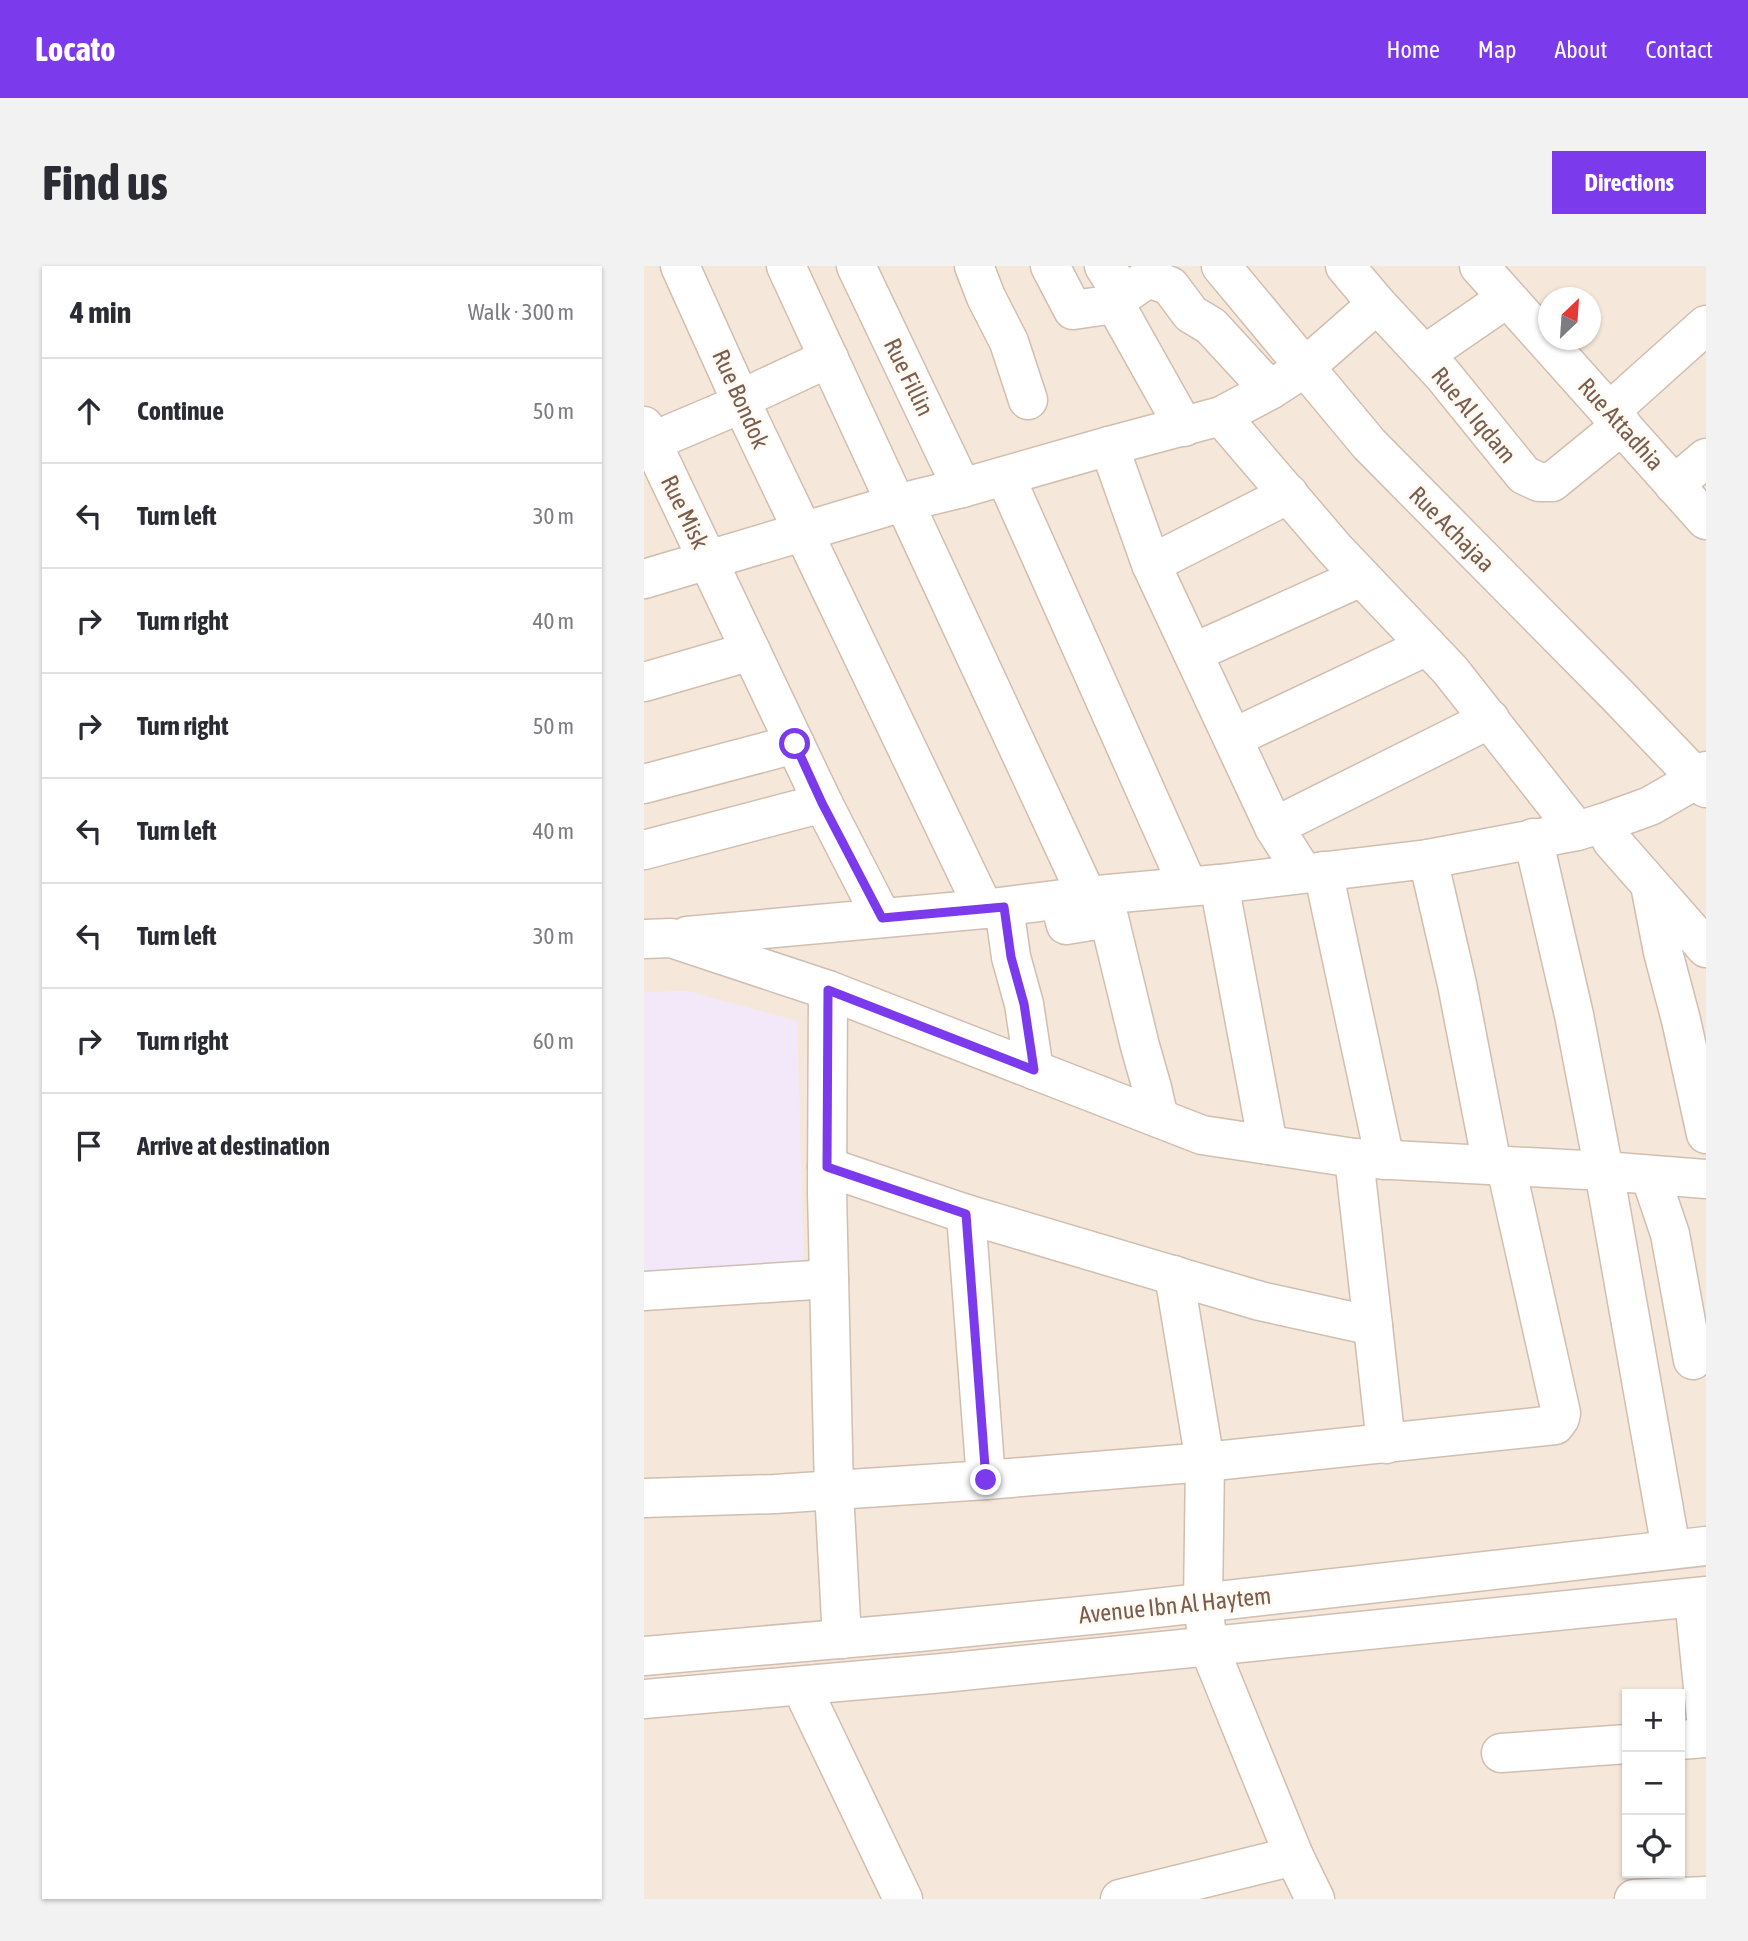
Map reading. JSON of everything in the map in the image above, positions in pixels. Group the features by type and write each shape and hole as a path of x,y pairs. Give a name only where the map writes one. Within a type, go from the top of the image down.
{"street":[{"name":"Rue Bondok","path":"680,266 804,531 994,908 1024,1004 1034,1070"},
{"path":"786,266 900,503 1073,898 1066,925 1109,918 1159,1118"},
{"name":"Rue Fillin","path":"856,266 962,488"},
{"path":"974,266 1009,342 1028,400"},
{"path":"1050,266 1073,310 1115,304 1184,427"},
{"path":"1104,266 1111,277 1128,292 1148,278 1170,286 1191,314 1211,326 1270,390"},
{"name":"Rue Achajaa","path":"1221,266 1369,444 1619,698 1703,779"},
{"name":"Rue Al Iqdam","path":"1345,266 1443,375 1524,475 1538,482 1552,482 1706,325"},
{"path":"1424,355 1499,278"},
{"name":"Rue Attadhia","path":"1499,278 1615,418 1706,520"},
{"path":"644,579 900,503 1222,416 1304,368 1377,304"},
{"path":"646,438 742,401 829,358"},
{"path":"1222,416 1335,549 1450,670 1490,719 1590,827 1612,841 1706,948"},
{"name":"Rue Misk","path":"646,438 708,560 822,803 882,918"},
{"path":"1109,446 1151,564 1274,827 1313,872 1370,1159 1373,1326 1386,1444"},
{"path":"1674,485 1706,458"},
{"path":"1005,475 1203,885 1268,1145"},
{"path":"1151,564 1289,494"},
{"path":"1193,653 1361,577"},
{"path":"1233,738 1427,646"},
{"path":"644,682 751,651"},
{"path":"1274,827 1490,719"},
{"path":"644,784 795,744"},
{"path":"657,938 994,908 1428,859 1590,827 1650,806 1703,779"},
{"path":"644,850 822,803"},
{"path":"1534,838 1574,1016 1639,1363 1689,1548"},
{"path":"644,1498 775,1494 986,1480 1205,1462 1555,1425 1561,1413 1557,1393 1499,1166 1428,859"},
{"path":"1650,885 1706,1135"},
{"path":"657,938 828,990 1202,1135 1370,1159 1604,1171 1706,1180"},
{"path":"828,990 829,1279 834,1490 842,1639"},
{"path":"827,1167 966,1214 1260,1301 1373,1326"},
{"path":"1639,1363 1699,1359 1670,1234 1650,1175"},
{"path":"966,1214 986,1480"},
{"path":"1174,1275 1205,1462 1202,1603 1208,1645 1294,1856 1315,1899"},
{"path":"644,1291 829,1279"},
{"name":"Avenue Ibn Al Haytem","path":"644,1656 1202,1603 1689,1548"},
{"path":"1700,1597 1706,1717"},
{"name":"Avenue Ibn Al Haytem","path":"644,1699 801,1686 1700,1597"},
{"path":"801,1686 903,1899"},
{"path":"1685,1740 1706,1738"},
{"path":"1501,1753 1622,1744"},
{"path":"1120,1899 1294,1856"},
{"path":"1634,1899 1706,1896"}],"shaded area":[{"path":"644,266 1706,266 1706,1899 644,1899"},
{"path":"687,991 797,1021 804,1273 644,1277 644,992"}],"route":[{"path":"795,744 822,803 882,918 1004,907 1011,957 1024,1004 1034,1070 828,990 827,1167 966,1214 986,1480"}]}
